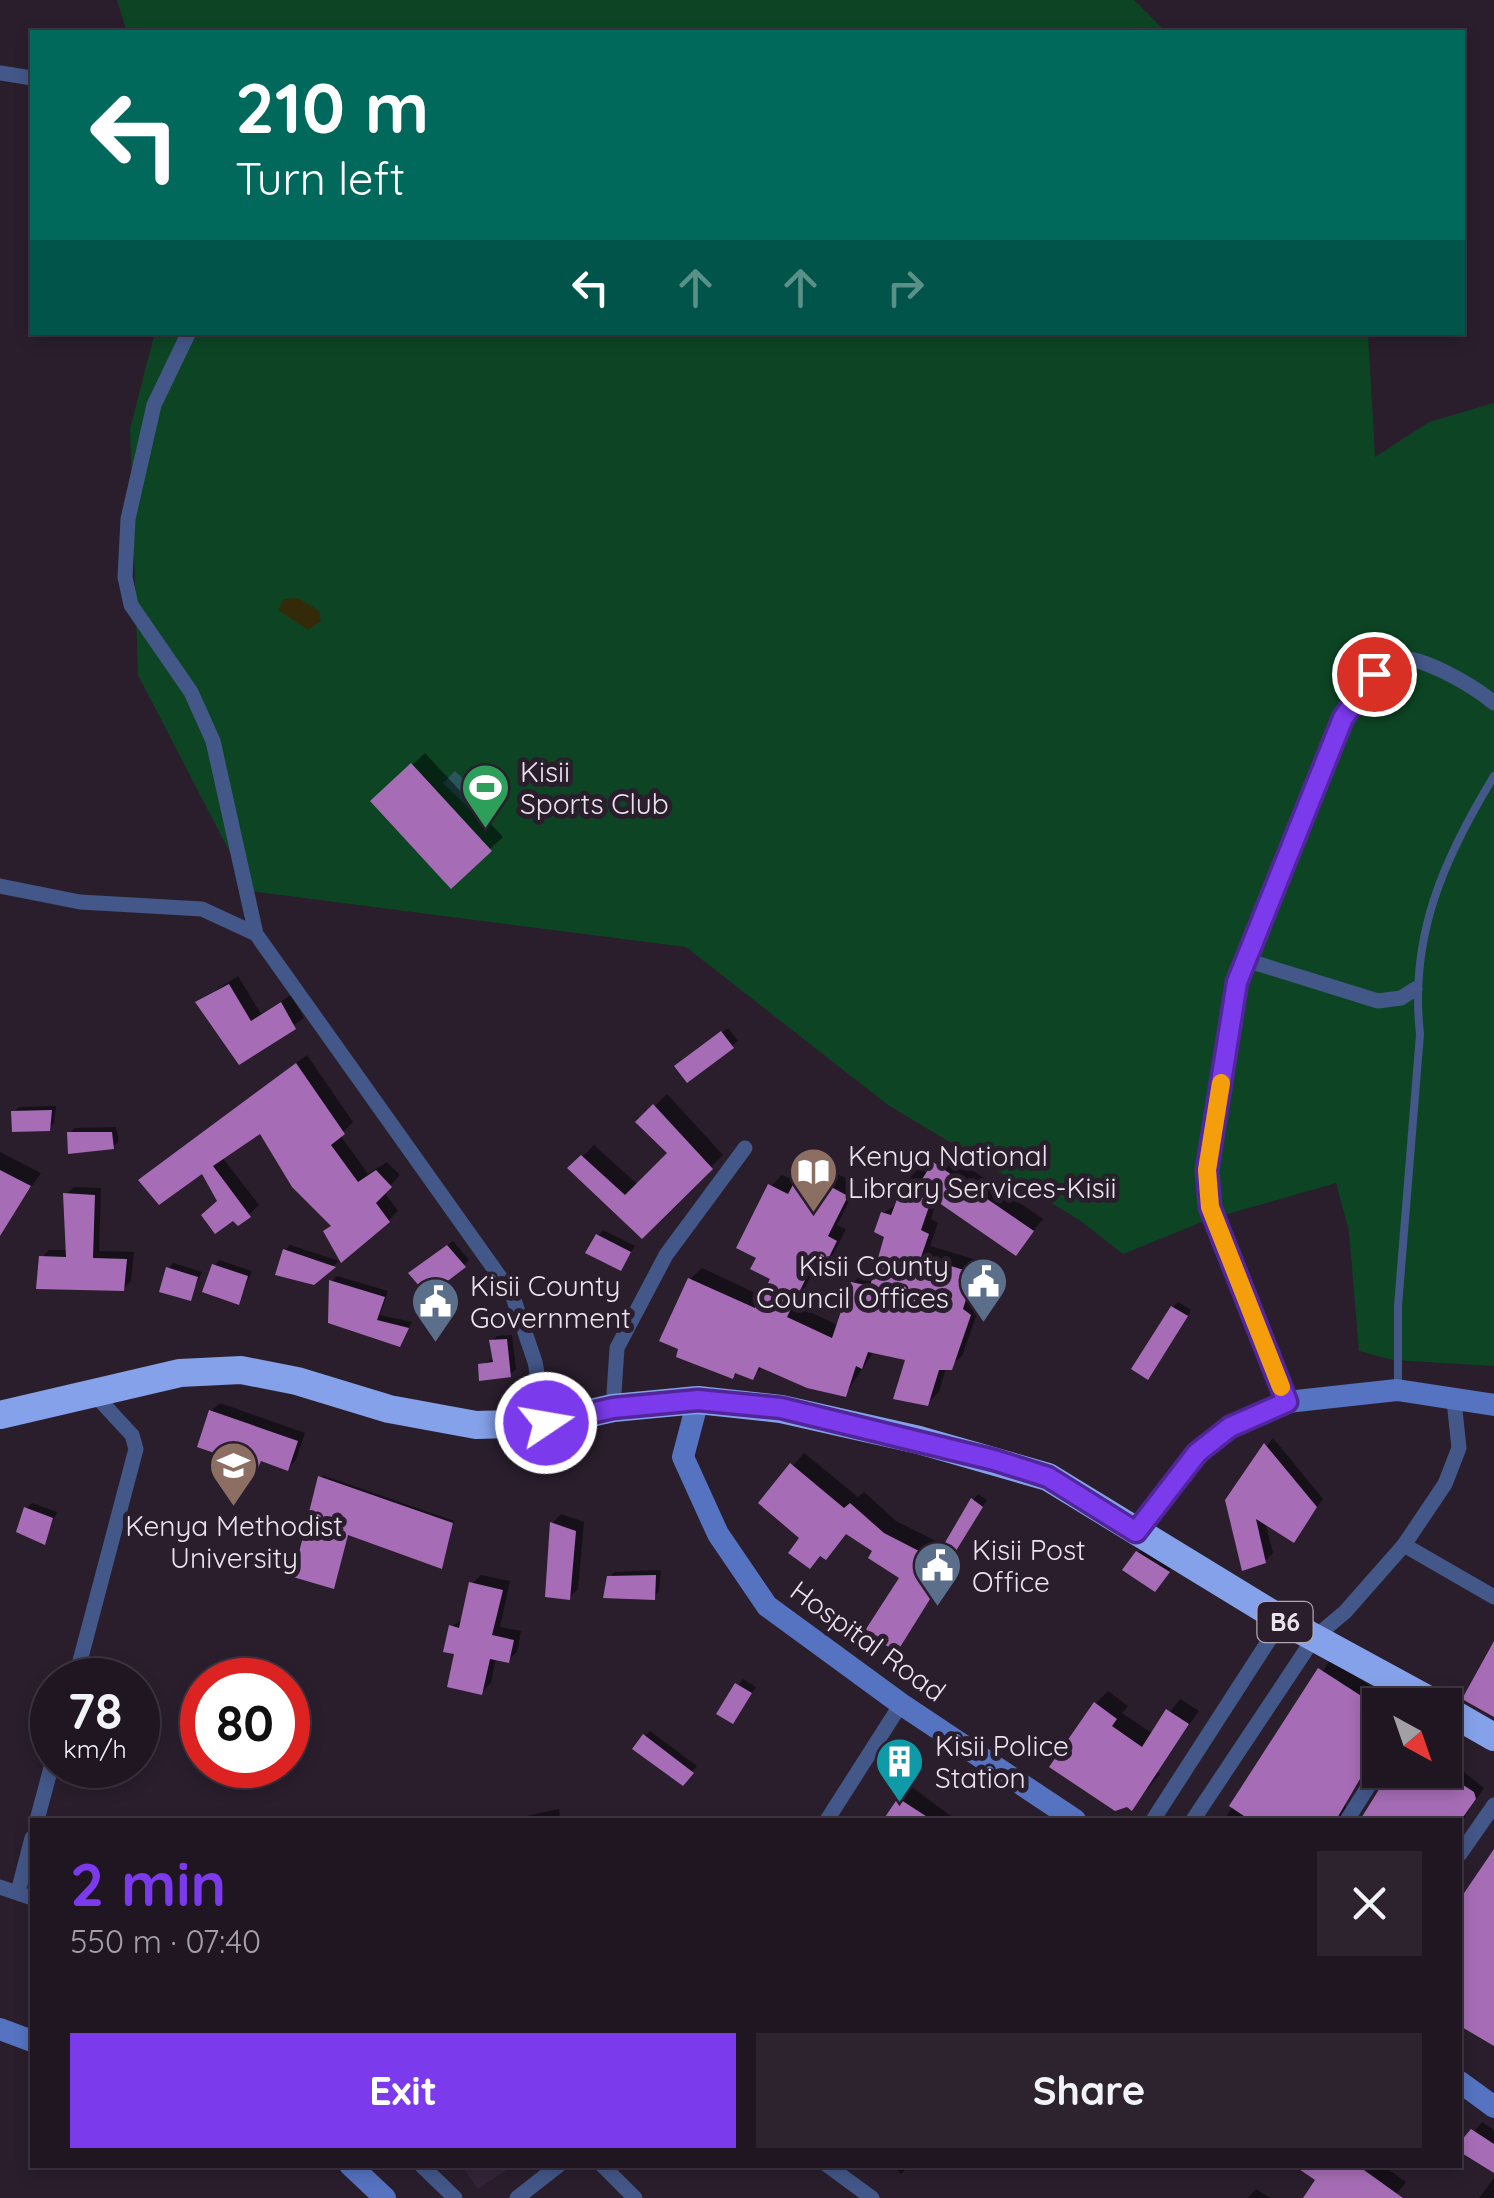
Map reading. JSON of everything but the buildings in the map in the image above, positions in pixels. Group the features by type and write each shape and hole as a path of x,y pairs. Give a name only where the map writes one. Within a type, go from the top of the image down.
{"highway":[{"name":"B6","path":"1,1413 180,1373 241,1370 449,1422 546,1423 613,1408 698,1400 781,1408 1048,1477 1282,1620 1403,1688"},
{"name":"B6","path":"1462,1720 1494,1737"}],"street":[{"path":"0,73 30,78"},
{"path":"188,335 154,406 128,519 125,577 132,605 191,692 213,740 256,934 512,1294 531,1348 546,1423"},
{"path":"1287,1402 1210,1207 1207,1170 1237,982 1249,961 1343,718 1366,681 1388,661 1402,657 1459,679 1494,703"},
{"path":"0,886 80,902 202,909 256,934"},
{"path":"1249,961 1378,1001 1401,998 1415,989"},
{"path":"613,1408 617,1348 666,1255 744,1148"},
{"path":"1136,1532 1197,1453 1230,1427 1287,1402 1398,1390 1494,1405"},
{"path":"81,1658 136,1449 132,1435 95,1395"},
{"name":"Hospital Road","path":"698,1400 682,1456 706,1512 767,1606 901,1704 1072,1818"},
{"path":"1195,1818 1314,1638 1337,1620 1404,1545 1445,1484 1458,1448 1454,1401"},
{"path":"1404,1545 1494,1598"},
{"path":"1154,1818 1282,1620"},
{"path":"827,1818 901,1704"},
{"path":"38,1818 46,1788"},
{"path":"1347,1818 1367,1788"},
{"path":"1462,1851 1494,1806"},
{"path":"0,1887 25,1895 30,1854"},
{"path":"0,2029 30,2040"},
{"path":"1462,2084 1494,2108"},
{"path":"353,2168 385,2198"},
{"path":"424,2168 455,2198"},
{"path":"517,2198 555,2168"},
{"path":"605,2168 635,2198"},
{"path":"831,2168 872,2198"}],"lane":[{"path":"1398,1390 1398,1306 1420,1034 1415,989 1434,891 1462,828 1494,776"}],"shaded area":[{"path":"455,771 493,808 481,820 443,783"},
{"path":"463,2168 510,2168 478,2189"}],"green space":[{"path":"117,0 1134,0 1164,30 126,30"},
{"path":"154,335 1368,335 1375,457 1429,422 1494,403 1494,1366 1393,1360 1359,1351 1349,1231 1336,1183 1207,1220 1123,1254 1078,1219 888,1105 686,947 250,891 138,675 130,429"}],"sand":[{"path":"298,598 319,611 321,621 308,630 278,610 284,599"}],"slow traffic":[{"path":"1221,1083 1207,1170 1210,1207 1232,1254 1281,1387"}],"place":[{"name":"Kisii Sports Club","path":"485,830"},
{"name":"Kenya National Library Services-Kisii","path":"813,1214"},
{"name":"Kisii County Council Offices","path":"984,1324"},
{"name":"Kisii County Government","path":"435,1344"},
{"name":"Kenya Methodist University","path":"234,1508"},
{"name":"Kisii Post Office","path":"937,1608"},
{"name":"Kisii Police Station","path":"900,1804"}],"route":[{"path":"546,1423 613,1408 698,1400 781,1408 919,1440 1048,1477 1136,1532 1197,1453 1230,1427 1287,1402 1232,1254 1210,1207 1207,1170 1237,982 1249,961 1343,718 1359,689 1374,674"}]}
